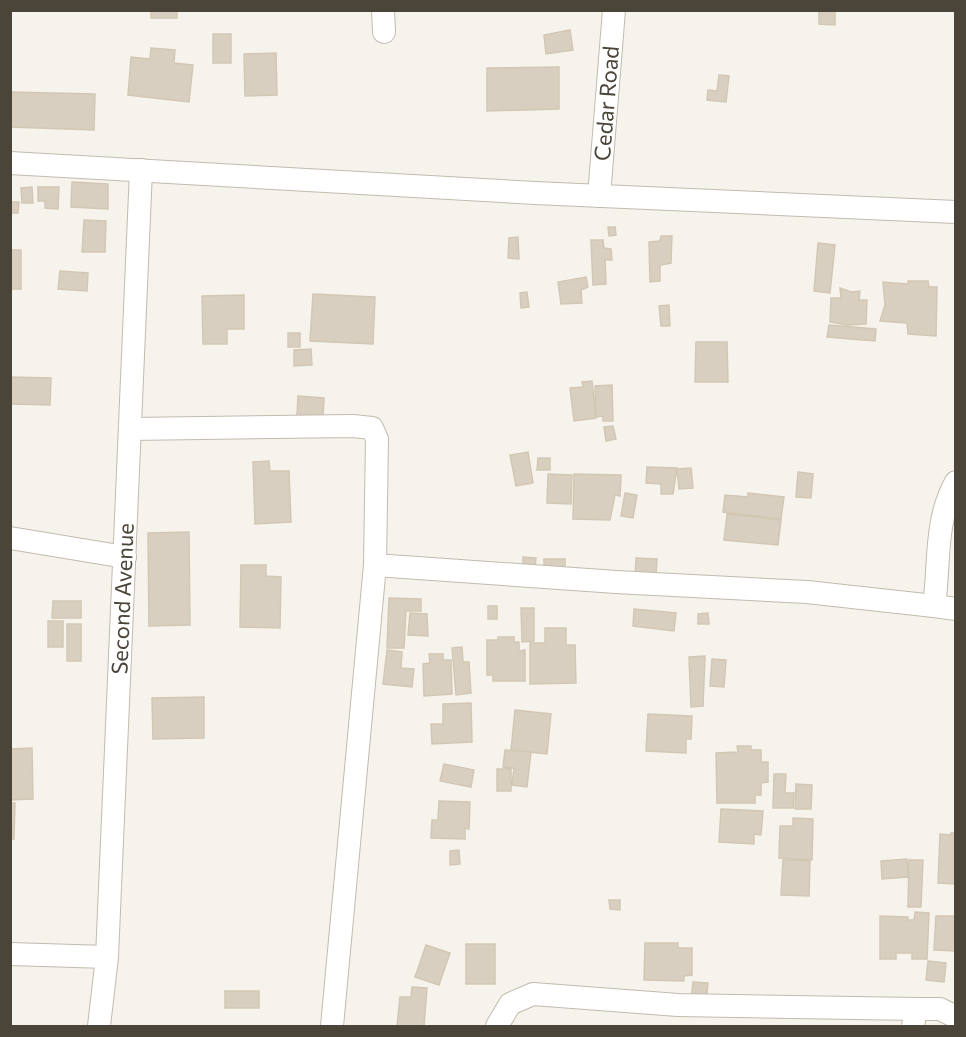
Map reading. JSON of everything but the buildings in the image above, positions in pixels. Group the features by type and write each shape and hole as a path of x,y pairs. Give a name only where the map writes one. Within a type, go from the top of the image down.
{"street":[{"name":"Cedar Road","path":"599,196 614,10"},
{"path":"10,163 599,196 956,213"},
{"name":"Second Avenue","path":"99,1026 106,957 141,170"},
{"path":"130,429 353,426 372,429 377,439 375,564 332,1026"},
{"path":"375,564 616,582 807,592 945,608 937,546 947,498 956,482"},
{"path":"10,538 125,557"},
{"path":"10,954 106,957"},
{"path":"497,1026 510,1004 533,994 678,1005 915,1018 940,1009 956,1017"}]}
